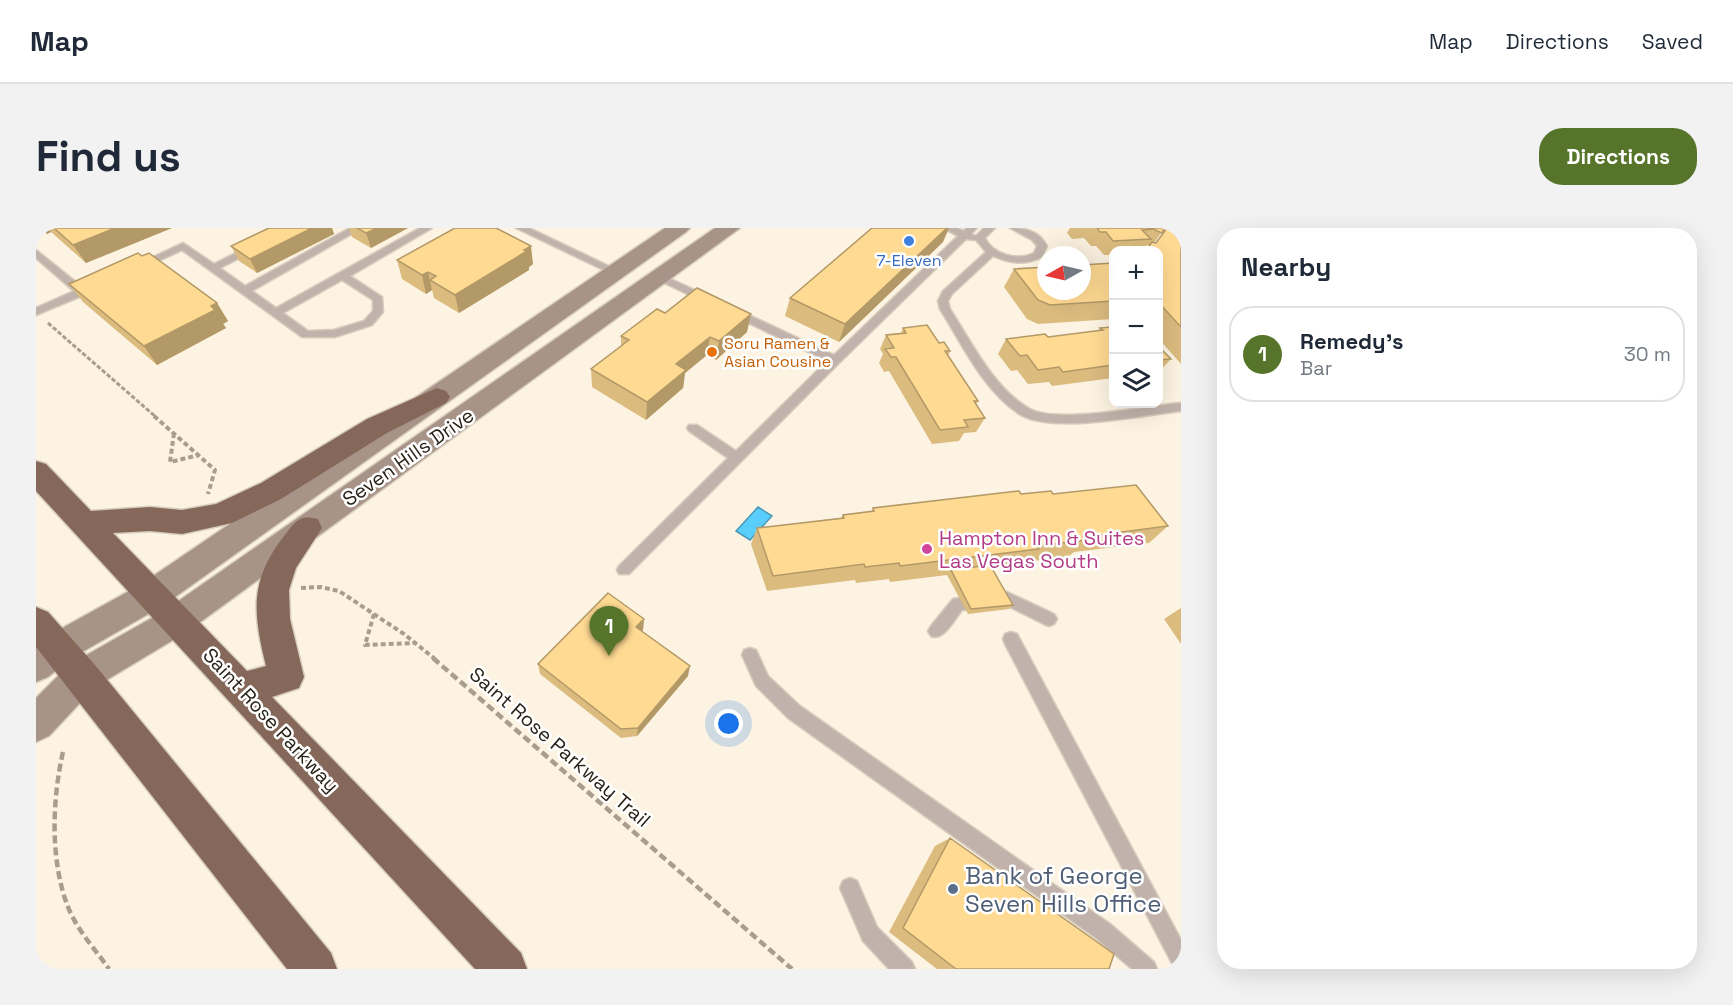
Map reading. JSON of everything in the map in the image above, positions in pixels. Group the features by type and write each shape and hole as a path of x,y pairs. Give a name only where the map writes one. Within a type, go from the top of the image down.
{"highway":[{"path":"83,523 150,519 182,522 221,515 271,491 376,426 437,397"},
{"name":"Saint Rose Parkway","path":"36,472 505,969"},
{"path":"242,689 285,677 275,632 272,597 274,583 282,564 307,528"},
{"path":"53,653 315,969"}],"main road":[{"name":"Seven Hills Drive","path":"53,653 152,595 679,228"},
{"name":"Seven Hills Drive","path":"53,653 176,621 729,228"},
{"path":"36,724 53,653"}],"lane":[{"path":"215,267 293,228"},
{"path":"246,290 357,228"},
{"path":"276,312 427,228"},
{"path":"520,228 616,272"},
{"path":"948,228 970,232 992,252 1022,259 1038,255 1042,245 1038,239 1015,228"},
{"path":"981,241 982,232 990,228"},
{"path":"624,570 835,360 970,232"},
{"path":"122,273 183,246 306,335 335,333 369,323 378,312 378,299 342,275"},
{"path":"36,252 82,292"},
{"path":"992,252 979,262 947,294 943,301 945,309 991,377 1015,405 1042,418 1058,420 1181,407"},
{"path":"660,277 835,360"},
{"path":"40,315 102,283"},
{"path":"693,428 737,458"},
{"path":"936,631 958,604 1007,598 1049,619"},
{"path":"1011,639 1181,960"},
{"path":"750,655 762,681 794,712 1103,931 1146,969"},
{"path":"850,888 862,922 877,945 905,969"}],"path":[{"path":"40,315 215,470 207,498"},
{"path":"174,433 170,462 200,455"},
{"name":"Saint Rose Parkway Trail","path":"295,589 321,587 339,591 415,643 477,693 792,969"},
{"path":"374,614 365,645 415,643"},
{"path":"63,752 57,771 56,789 61,884 68,907 109,969"}],"water":[{"path":"758,507 772,516 750,540 736,531"}],"building":[{"path":"54,228 115,228 73,245"},
{"path":"269,228 312,228 250,259 231,246"},
{"path":"357,228 377,228 366,233"},
{"path":"455,228 496,228 531,246 524,250 527,251 455,295 430,280 436,276 428,272 422,275 397,260"},
{"path":"872,228 947,228 845,324 790,298"},
{"path":"1097,228 1164,229 1162,233 1153,229 1142,230 1151,239 1113,241 1106,232 1100,232"},
{"path":"1167,228 1181,228 1181,327 1163,307 1163,246 1149,246 1152,242 1156,243"},
{"path":"138,253 142,256 149,253 217,303 211,306 215,310 144,346 69,284"},
{"path":"1109,263 1109,301 1050,305 1038,300 1091,300 1091,264"},
{"path":"1037,268 1037,299 1014,269"},
{"path":"697,288 751,314 719,341 710,337 676,364 686,370 647,402 591,369 629,340 621,336 657,309 665,313"},
{"path":"927,325 939,343 944,342 950,351 945,351 978,401 974,401 985,418 964,420 968,427 940,430 896,357 891,357 885,349 894,348 886,335 906,333 903,328"},
{"path":"1109,327 1109,366 1063,372 1059,367 1038,370 1027,355 1020,356 1006,339 1045,334 1048,337 1103,330 1100,328"},
{"path":"1163,351 1171,359 1163,360"},
{"name":"Hampton Inn & Suites Las Vegas South","path":"1136,485 1168,526 1084,537 1086,540 1037,546 1039,549 900,566 899,563 865,567 864,564 773,576 757,528 844,518 843,515 874,511 873,508 1019,491 1021,494 1051,491 1053,494"},
{"path":"990,565 1013,605 971,609 951,570"},
{"path":"608,593 644,619 636,627 690,666 638,728 621,729 538,664"},
{"name":"Bank of George Seven Hills Office","path":"950,838 1114,954 1109,969 956,969 903,928"}],"place":[{"name":"7-Eleven","path":"909,241"},
{"name":"Soru Ramen & Asian Cousine","path":"712,352"},
{"name":"Hampton Inn & Suites Las Vegas South","path":"927,549"},
{"name":"Remedy's","path":"609,656"},
{"name":"Bank of George Seven Hills Office","path":"953,889"}]}
